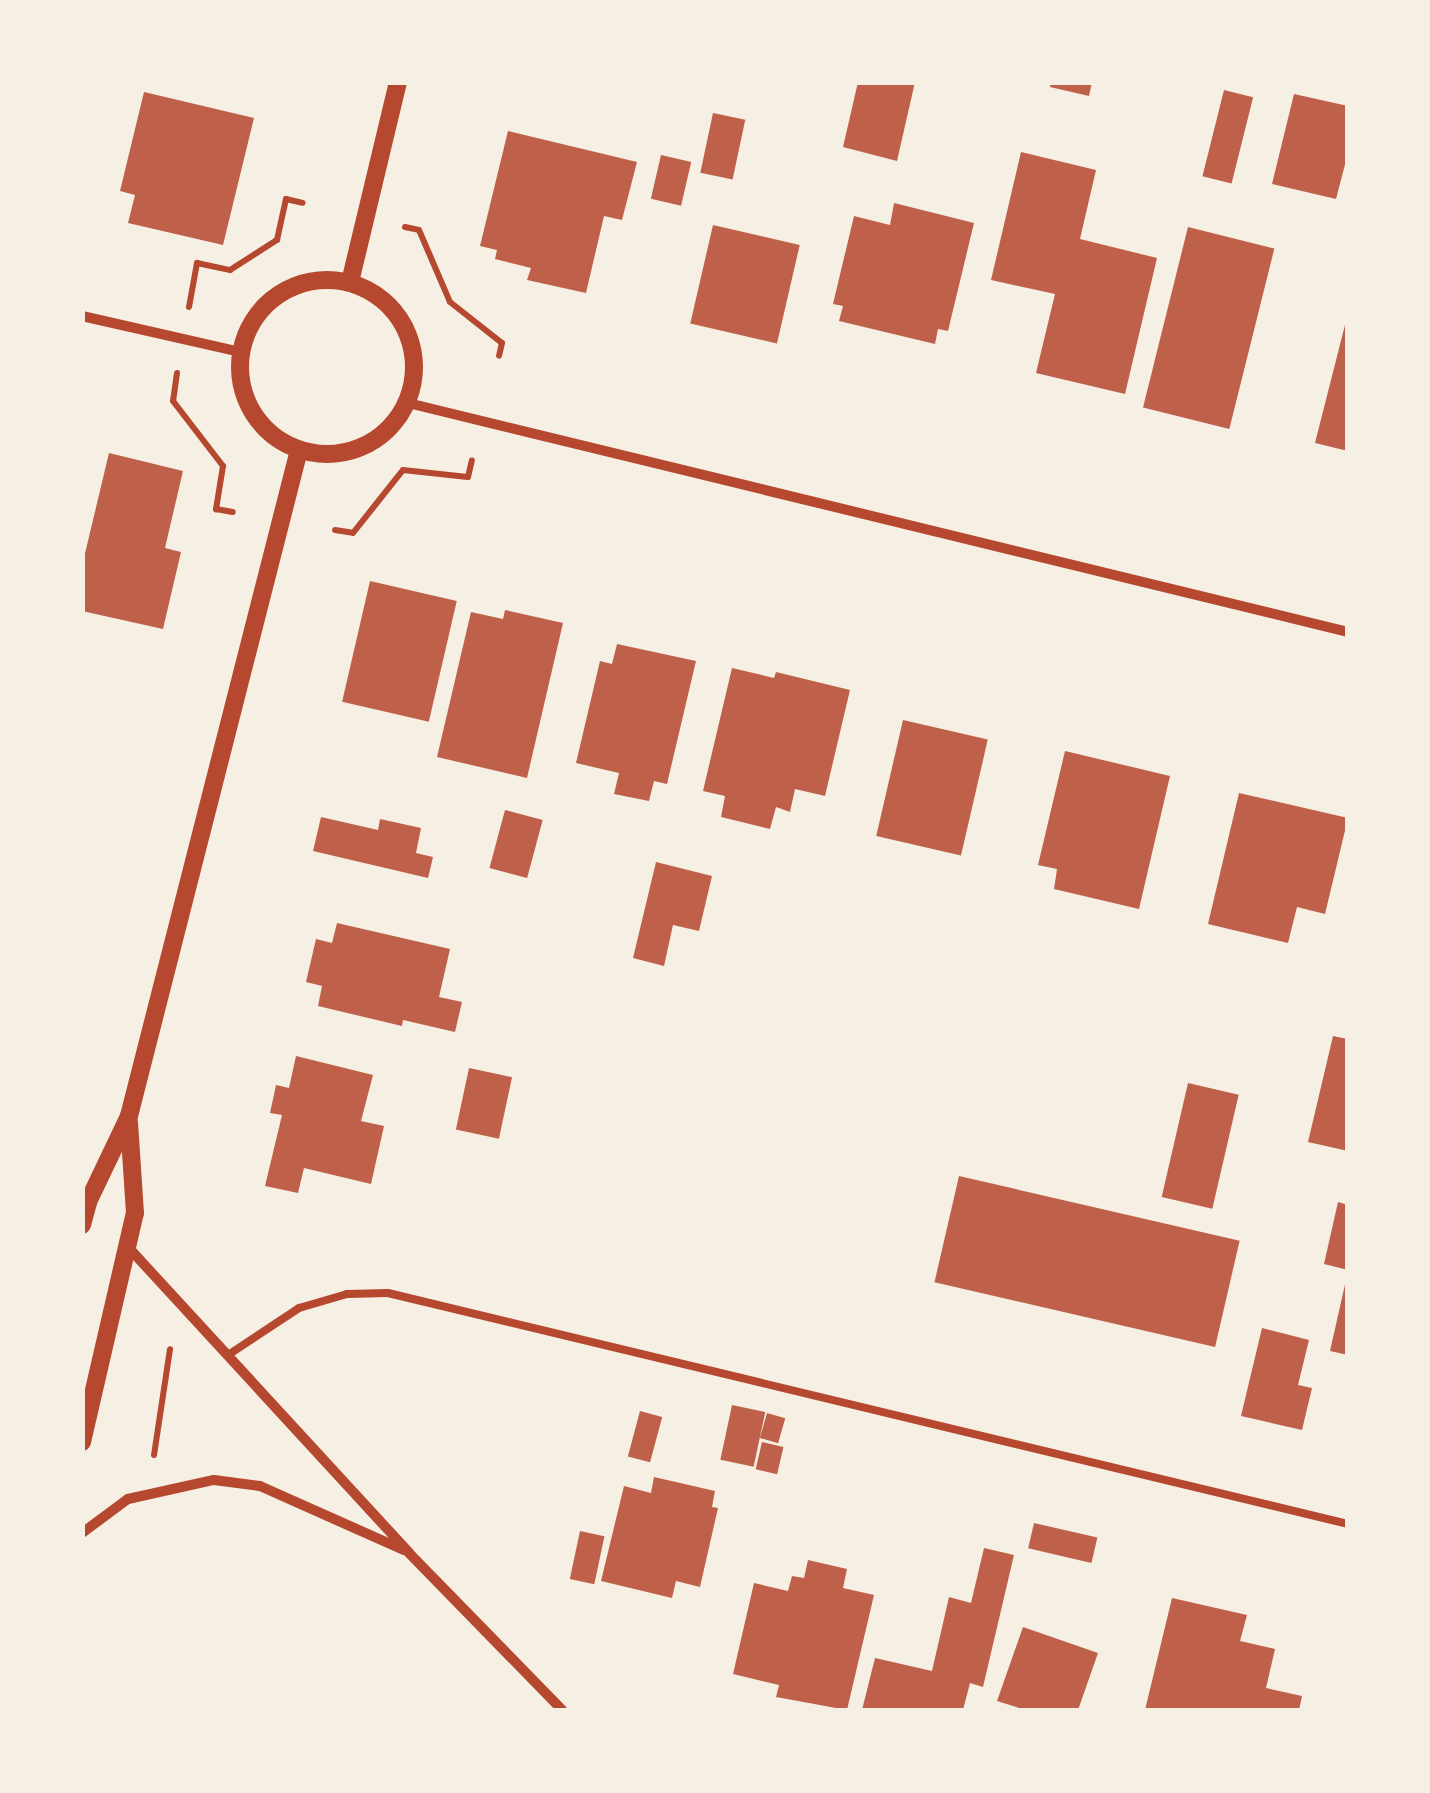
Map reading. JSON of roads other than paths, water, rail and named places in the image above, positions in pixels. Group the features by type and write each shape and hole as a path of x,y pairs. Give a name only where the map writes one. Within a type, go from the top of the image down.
{"street":[{"path":"350,282 398,82"},
{"path":"321,280 350,282 375,295 396,313 410,338 415,366 408,403 382,435 360,448 335,453 299,450 263,426 248,404 240,378 241,352 250,326 280,294 321,280"},
{"path":"82,316 241,352"},
{"path":"408,403 1348,632"},
{"path":"82,1225 88,1202 129,1116 299,450"},
{"path":"82,1442 135,1213 129,1116"},
{"path":"128,1247 409,1553 562,1710"},
{"path":"82,1533 128,1499 214,1480 260,1486 409,1553"}],"lane":[{"path":"228,1356 299,1308 346,1294 388,1293 1348,1524"}]}
